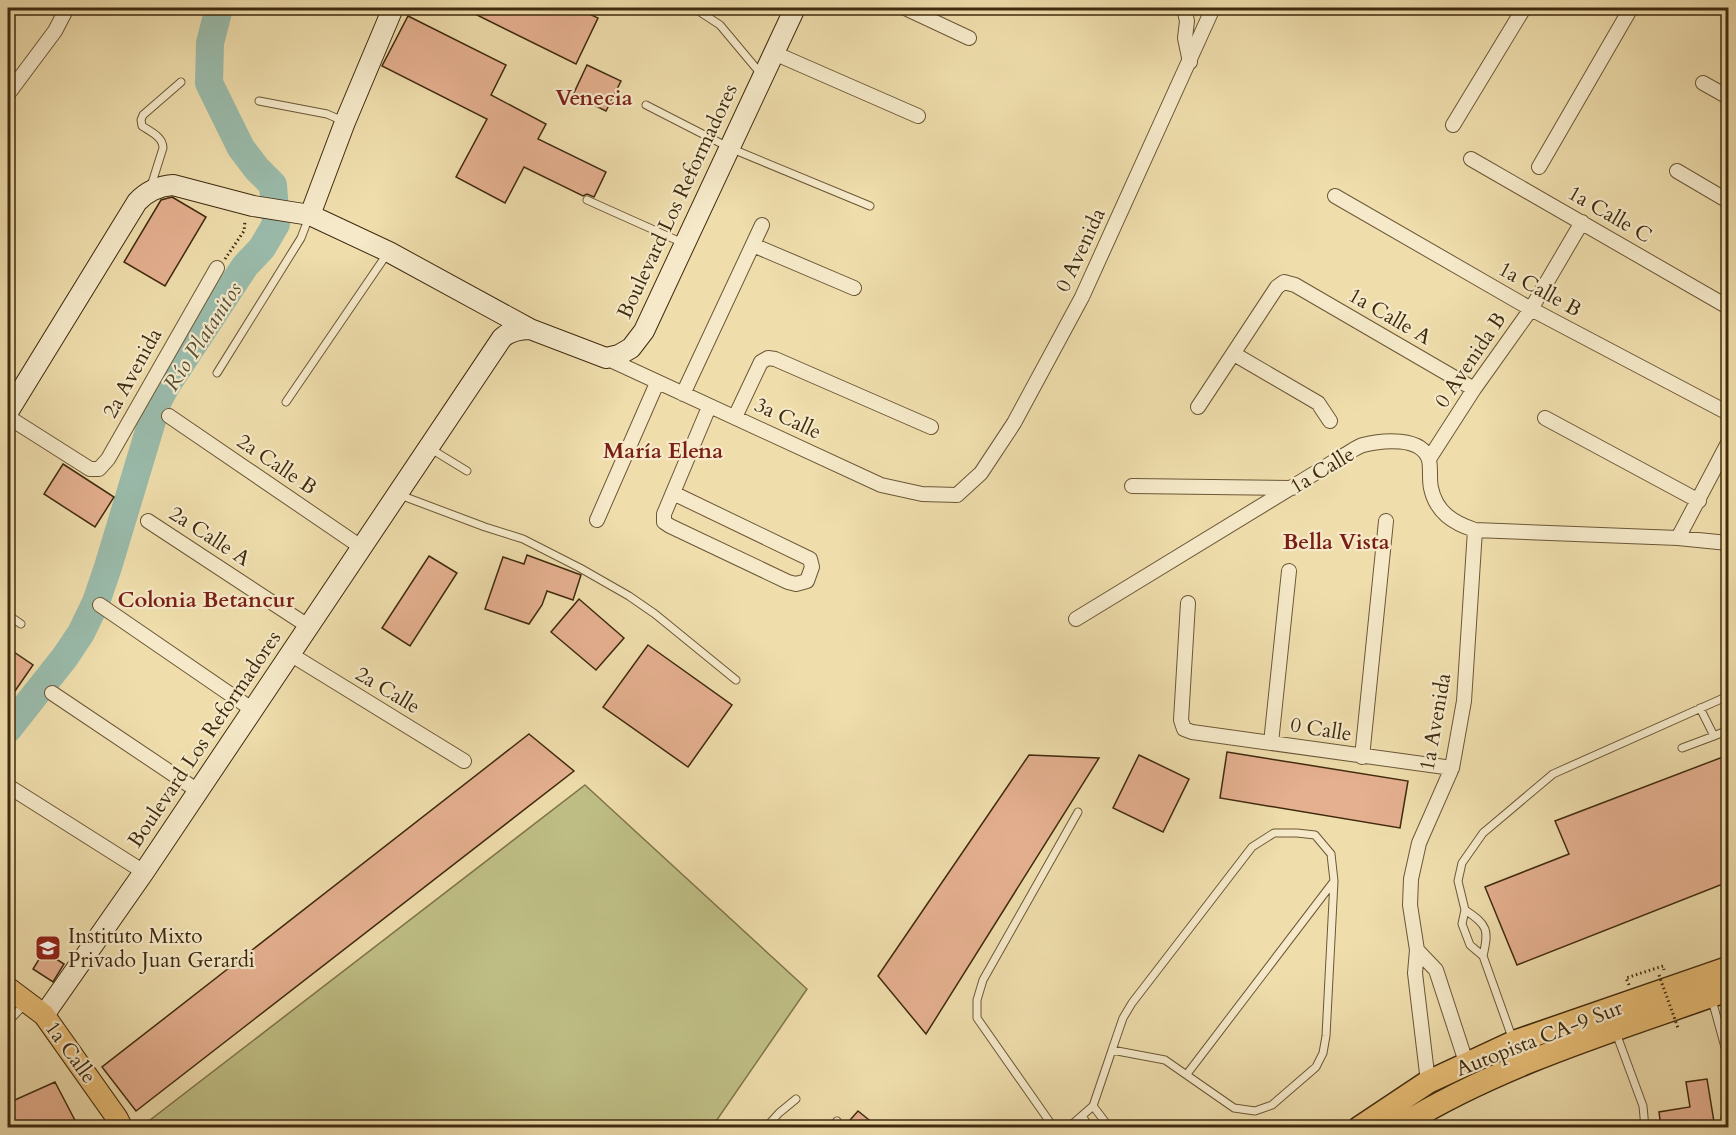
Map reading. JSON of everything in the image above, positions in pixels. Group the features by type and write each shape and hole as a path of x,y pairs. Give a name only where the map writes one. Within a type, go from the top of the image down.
{"highway":[{"name":"Autopista CA-9 Sur","path":"1359,1128 1428,1082 1514,1042 1728,968"},
{"name":"Autopista CA-9 Sur","path":"1397,1128 1472,1086 1566,1046 1720,993"}],"main road":[{"path":"307,215 393,8"},
{"name":"Boulevard Los Reformadores","path":"606,358 619,355 631,348 644,331 795,8"},
{"path":"8,415 137,202 149,191 165,186 307,215 389,252 530,329 606,358"},
{"path":"496,311 502,338 508,333 530,329"},
{"name":"Boulevard Los Reformadores","path":"44,1015 144,872 502,338"},
{"name":"1a Calle","path":"8,988 44,1015 97,1088 122,1128"}],"street":[{"path":"8,94 54,31 67,8"},
{"path":"905,8 969,38"},
{"path":"1184,8 1187,21 1185,38 1190,62"},
{"name":"0 Avenida","path":"957,495 981,473 1014,423 1082,297 1213,8"},
{"path":"1453,126 1524,8"},
{"path":"1539,167 1631,8"},
{"path":"774,53 918,116"},
{"path":"1703,83 1728,97"},
{"name":"1a Calle C","path":"1471,159 1728,307"},
{"path":"1677,171 1728,201"},
{"name":"1a Calle B","path":"1335,196 1531,309 1728,413"},
{"name":"0 Avenida B","path":"1429,459 1474,389 1531,309 1582,222"},
{"path":"683,394 762,225"},
{"path":"753,245 854,288"},
{"name":"2a Avenida","path":"8,415 90,469 99,469 108,459 217,268"},
{"name":"1a Calle A","path":"1234,354 1277,287 1284,282 1295,285 1474,389"},
{"path":"1198,407 1234,354 1318,403 1330,421"},
{"name":"3a Calle","path":"606,358 881,485 922,494 957,495"},
{"path":"735,417 761,362 768,358 775,359 931,427"},
{"path":"597,520 657,383"},
{"path":"673,493 810,559 812,567 807,580 796,584 788,582 664,522 664,514 709,407"},
{"name":"2a Calle B","path":"169,416 361,547"},
{"path":"1545,418 1699,501"},
{"name":"1a Calle","path":"1076,619 1362,446 1397,441 1409,443 1420,447 1429,459"},
{"path":"1678,538 1728,443"},
{"path":"1429,459 1431,488 1438,508 1456,524 1474,530 1678,538 1728,543"},
{"path":"1132,486 1292,488"},
{"name":"2a Calle A","path":"148,521 308,627"},
{"path":"1362,757 1386,522"},
{"name":"1a Avenida","path":"1428,1082 1414,973 1417,950 1410,905 1411,879 1419,843 1452,768 1464,701 1474,530"},
{"path":"1271,743 1289,571"},
{"name":"0 Calle","path":"1188,603 1181,720 1184,729 1362,757 1452,768"},
{"path":"100,605 253,710"},
{"name":"2a Calle","path":"290,654 464,761"},
{"path":"52,693 198,791"},
{"path":"8,786 144,872"},
{"path":"1417,950 1436,970 1467,1065"}],"lane":[{"path":"694,8 720,25 762,76"},
{"path":"149,191 163,143 142,126 141,120 181,82"},
{"path":"259,101 327,114 345,122"},
{"path":"646,105 730,148 870,206"},
{"path":"587,200 685,244"},
{"path":"217,373 301,238 307,215"},
{"path":"286,402 389,252"},
{"path":"429,448 467,471"},
{"path":"398,494 523,539 580,568 655,614 736,680"},
{"path":"8,625 10,617 21,624"},
{"path":"1484,956 1470,945 1462,924 1465,910 1458,881 1462,863 1484,833 1553,774 1728,696"},
{"path":"1700,708 1714,736"},
{"path":"1682,748 1728,730"},
{"path":"1054,1128 977,1018 977,1000 983,980 1078,812"},
{"path":"1069,1127 1093,1106 1112,1050 1123,1018 1132,1003 1252,847 1274,833 1315,835 1331,854 1334,881 1326,1036 1323,1053 1316,1067 1272,1105 1256,1111 1234,1108 1165,1060 1112,1050"},
{"path":"1187,1074 1334,881"},
{"path":"1465,910 1480,920 1488,936 1484,956 1514,1042"},
{"path":"1720,993 1728,1058"},
{"path":"8,1022 27,1002"},
{"path":"1615,1030 1643,1106 1645,1128"},
{"path":"1724,1128 1728,1086"},
{"path":"770,1128 769,1124 773,1118 796,1099"},
{"path":"1093,1106 1106,1123"},
{"path":"1082,1116 1090,1128"},
{"path":"831,1128 837,1121"}],"path":[{"path":"217,268 244,231 250,205"},
{"path":"1659,975 1678,1028"}],"green space":[{"path":"585,785 807,989 712,1127 141,1127"}],"building":[{"path":"463,8 577,8 598,18 576,64"},
{"path":"408,16 506,65 491,95 546,124 538,139 606,172 594,197 587,194 583,196 524,167 505,203 456,177 487,119 382,66"},
{"path":"587,65 621,81 606,111 573,95"},
{"path":"172,197 206,217 165,286 124,262 161,200"},
{"path":"63,464 114,497 95,527 44,494"},
{"path":"527,555 581,575 573,600 547,591 542,605 529,624 485,609 503,557 524,564"},
{"path":"429,556 457,573 410,646 382,628"},
{"path":"579,599 624,638 596,670 551,632"},
{"path":"648,645 732,705 688,767 603,707"},
{"path":"8,648 33,665 8,701"},
{"path":"529,734 574,771 136,1111 102,1067"},
{"path":"1227,752 1408,781 1400,828 1220,798"},
{"path":"1029,755 1099,758 926,1034 878,976"},
{"path":"1139,755 1189,779 1163,832 1113,808"},
{"path":"1728,755 1728,882 1517,965 1485,887 1569,854 1555,821"},
{"path":"44,951 64,964 53,982 33,969"},
{"path":"1707,1079 1715,1128 1661,1128 1659,1112 1690,1107 1686,1082"},
{"path":"55,1082 79,1128 8,1128 8,1103"},
{"path":"858,1111 879,1128 843,1128"}],"waterway":[{"name":"Río Platanitos","path":"8,729 65,657 81,633 96,602 158,401 245,266 262,248 276,224 273,185 241,148 209,83 210,43 219,8"}],"place":[{"name":"Instituto Mixto Privado Juan Gerardi","path":"48,948"}],"district":[{"name":"Venecia","path":"594,97"},
{"name":"María Elena","path":"663,450"},
{"name":"Bella Vista","path":"1336,541"},
{"name":"Colonia Betancur","path":"206,599"}]}
